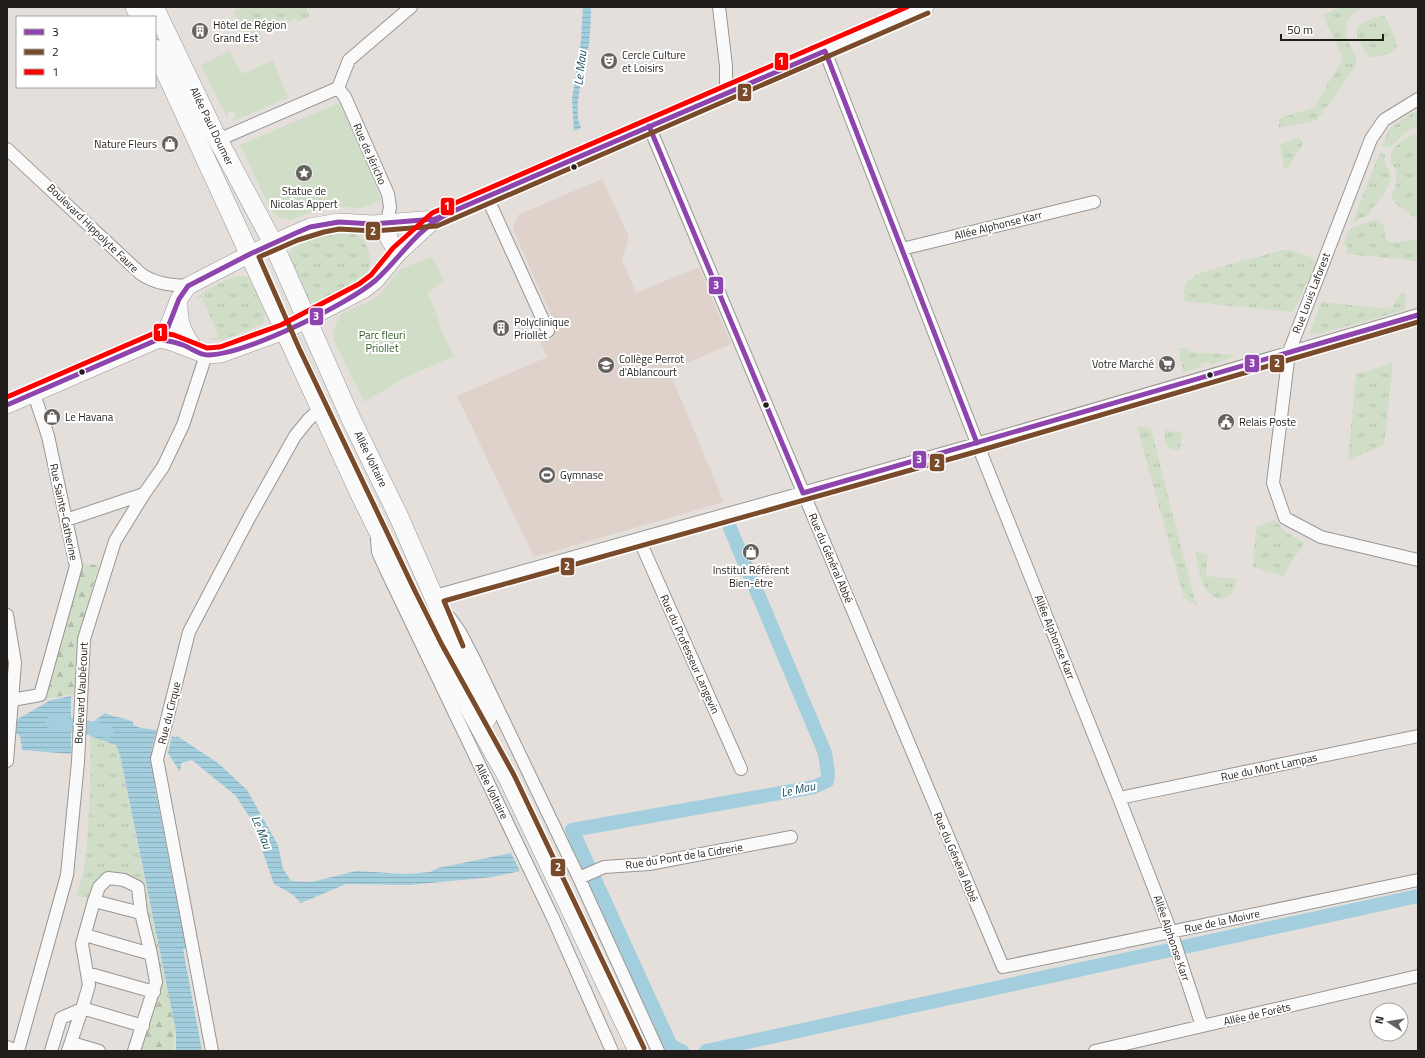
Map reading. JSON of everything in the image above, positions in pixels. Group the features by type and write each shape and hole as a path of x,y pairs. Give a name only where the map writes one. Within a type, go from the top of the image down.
{"main road":[{"path":"135,7 140,16"},
{"name":"Allée Paul Doumer","path":"154,7 218,140 273,243 307,320"},
{"path":"159,339 172,342 201,353 221,354 284,331 363,290 376,280 398,253 435,219 925,7"},
{"name":"Allée Paul Doumer","path":"156,51 284,331"},
{"path":"7,405 159,339 168,327 184,292 250,254 273,243 322,225 339,222 387,223 435,219"},
{"path":"387,223 389,239 398,253"},
{"path":"184,292 179,321 183,332 201,353"},
{"name":"Allée Voltaire","path":"307,320 351,419 398,515 434,596 487,718 508,778"},
{"name":"Allée Voltaire","path":"284,331 378,531 435,646 508,778"},
{"path":"508,778 638,1051"}],"street":[{"path":"218,140 338,88 349,60 411,7"},
{"path":"718,7 726,66 726,93"},
{"name":"Allée Alphonse Karr","path":"825,51 1172,934 1202,1026"},
{"name":"Rue de Jéricho","path":"338,88 345,97 388,194 390,207 387,223"},
{"name":"Rue Louis Laforest","path":"1418,99 1384,120 1371,139 1289,352 1273,483 1285,518 1322,537 1418,560"},
{"name":"Rue du Général Abbé","path":"649,126 1003,967"},
{"name":"Boulevard Hippolyte Faure","path":"7,149 140,274 152,281 184,292"},
{"path":"487,196 548,331"},
{"name":"Allée Alphonse Karr","path":"902,249 1094,202"},
{"path":"434,596 978,443 1418,315"},
{"name":"Boulevard Vaubécourt","path":"17,1051 67,875 79,748 84,639 115,541 144,494 163,467 183,425 201,353"},
{"name":"Rue Sainte-Catherine","path":"12,700 40,695 76,566 48,436 34,394"},
{"name":"Rue du Cirque","path":"212,1051 157,759 189,632 249,518 295,436 308,420 320,409"},
{"path":"66,520 144,494"},
{"name":"Allée Voltaire","path":"378,531 377,548 386,570 552,916 612,1051"},
{"name":"Rue du Professeur Langevin","path":"639,539 741,769"},
{"name":"Allée Voltaire","path":"434,596 460,632 471,652 583,877 658,1051"},
{"path":"7,615 15,663 7,759"},
{"name":"Rue du Mont Lampas","path":"1119,798 1418,736"},
{"name":"Rue du Pont de la Cidrerie","path":"583,877 604,867 649,864 791,837"},
{"path":"100,1051 71,1047 89,986 82,944 99,887 108,878 124,880 138,887 141,913 152,954 156,982 134,1051"},
{"name":"Rue de la Moivre","path":"1003,967 1172,934 1418,880"},
{"path":"94,901 141,913"},
{"path":"85,935 152,954"},
{"path":"87,973 154,992"},
{"name":"Allée de Forêts","path":"1095,1051 1418,976"},
{"path":"51,1051 61,1018 82,1009 142,1026"},
{"path":"7,1047 17,1051"}],"shaded area":[{"name":"Collège Perrot d'Ablancourt","path":"602,179 629,237 622,260 636,293 699,267 731,344 669,371 724,502 534,557 457,396 547,357 537,335 556,327 513,229 518,215"}],"green space":[{"path":"242,7 306,7 310,16 298,22 296,18 289,22 285,16 273,27 260,33 262,39 251,45 234,11"},
{"path":"1340,7 1365,7 1350,17 1346,29 1349,43 1357,59 1355,67 1317,120 1279,128 1278,119 1314,107 1343,59 1323,15"},
{"path":"1378,16 1385,16 1395,37 1397,48 1391,53 1370,58 1360,43 1356,30 1357,26"},
{"path":"230,51 242,74 273,60 288,98 233,121 236,113 229,111 227,117 201,65"},
{"path":"339,103 368,164 381,200 360,208 335,206 324,208 290,220 279,217 271,211 240,145"},
{"path":"1418,112 1418,128 1405,132 1389,148 1382,146 1389,129 1412,113"},
{"path":"1414,134 1418,135 1418,220 1394,202 1391,194 1395,188 1397,178 1396,171 1391,163 1392,152 1394,148"},
{"path":"1298,138 1302,140 1303,144 1288,168 1284,168 1280,144"},
{"path":"1381,150 1385,155 1385,164 1389,170 1391,178 1387,189 1368,215 1352,223"},
{"path":"1376,219 1384,225 1385,237 1389,242 1418,240 1418,261 1346,254 1347,245 1343,244 1350,229"},
{"path":"333,231 344,231 355,234 364,242 370,253 369,271 362,281 347,291 329,299 313,302 308,300 289,257 292,248"},
{"path":"1283,250 1292,250 1312,258 1315,266 1293,312 1183,301 1185,284 1199,273"},
{"name":"Parc fleuri Priollet","path":"432,257 444,281 427,293 434,307 442,333 454,356 404,378 364,402 336,345 333,334 336,324 341,314 378,297 400,269"},
{"path":"246,276 250,280 265,313 264,323 223,340 210,340 218,336 202,297 195,300 205,292 226,280"},
{"path":"1401,293 1406,294 1405,310 1318,334 1310,333 1321,302 1391,309"},
{"path":"1179,348 1187,348 1190,352 1238,355 1210,365 1209,362 1200,364 1201,367 1183,372"},
{"path":"1393,363 1384,445 1348,460 1356,374"},
{"path":"1137,426 1151,429 1194,597 1198,606 1184,598"},
{"path":"1164,430 1182,433 1180,451 1169,448 1165,441"},
{"path":"1275,520 1286,532 1304,543 1283,576 1253,567 1256,527"},
{"path":"1195,551 1208,555 1206,576 1237,579 1234,590 1230,594 1220,599 1208,592 1199,572"},
{"path":"80,564 99,565 88,602 76,655 75,694 44,699"},
{"path":"90,736 116,745 120,755 145,883 154,952 140,885 106,875 92,899 76,896 84,871 86,854 90,793"},
{"path":"145,883 176,1031 173,1051 137,1051 153,1004 154,952"}],"water":[{"path":"583,7 591,7 590,35 578,99 578,120 581,128 574,131 572,99 581,40"},
{"path":"71,696 71,754 22,750 20,736 15,732 16,720 51,700"},
{"path":"105,713 129,720 133,722 133,725 141,728 157,730 152,748 155,788 186,948 183,949 202,1051 176,1051 176,1031 120,755 116,745 90,736 90,724"},
{"path":"172,736 176,738 177,736 218,763 247,790 278,845 283,869 291,881 312,882 356,871 405,874 430,872 438,868 511,853 520,871 493,877 409,885 346,884 301,903 292,894 274,884 252,821 236,796 192,760 181,763 180,772 168,753"}],"waterway":[{"name":"Le Mau","path":"569,846 578,843 572,830 814,787 827,781 828,774 825,753 730,528"},
{"name":"Le Mau","path":"53,722 107,731"},
{"path":"578,843 671,1046 682,1051"},
{"path":"706,1051 1418,896"}],"transit line":[{"name":"1","path":"7,397 157,332 174,335 207,348 220,347 281,325 359,284 371,275 393,248 432,213 907,7"},
{"name":"2","path":"644,1048 514,775 441,643 414,589 299,348 259,257 298,240 339,229 374,231 437,226 928,13"},
{"name":"3","path":"7,405 159,339 168,327 179,299 188,286 250,254 296,233 310,227 339,222 373,224 435,219 825,51 977,443"},
{"name":"3","path":"649,126 803,493 1418,315"},
{"name":"3","path":"159,339 180,344 198,353 208,355 225,353 270,337 320,314 362,290 376,280 417,236 447,214"},
{"name":"2","path":"463,646 444,601 968,454 1418,322"}],"place":[{"name":"Hôtel de Région Grand Est","path":"200,31"},
{"name":"Cercle Culture et Loisirs","path":"609,61"},
{"name":"Nature Fleurs","path":"170,144"},
{"name":"Statue de Nicolas Appert","path":"304,173"},
{"name":"Polyclinique Priollet","path":"501,328"},
{"name":"Votre Marché","path":"1167,364"},
{"name":"Collège Perrot d'Ablancourt","path":"606,365"},
{"name":"Le Havana","path":"52,417"},
{"name":"Relais Poste","path":"1226,422"},
{"name":"Gymnase","path":"547,475"},
{"name":"Institut Référent Bien-être","path":"751,552"}]}
